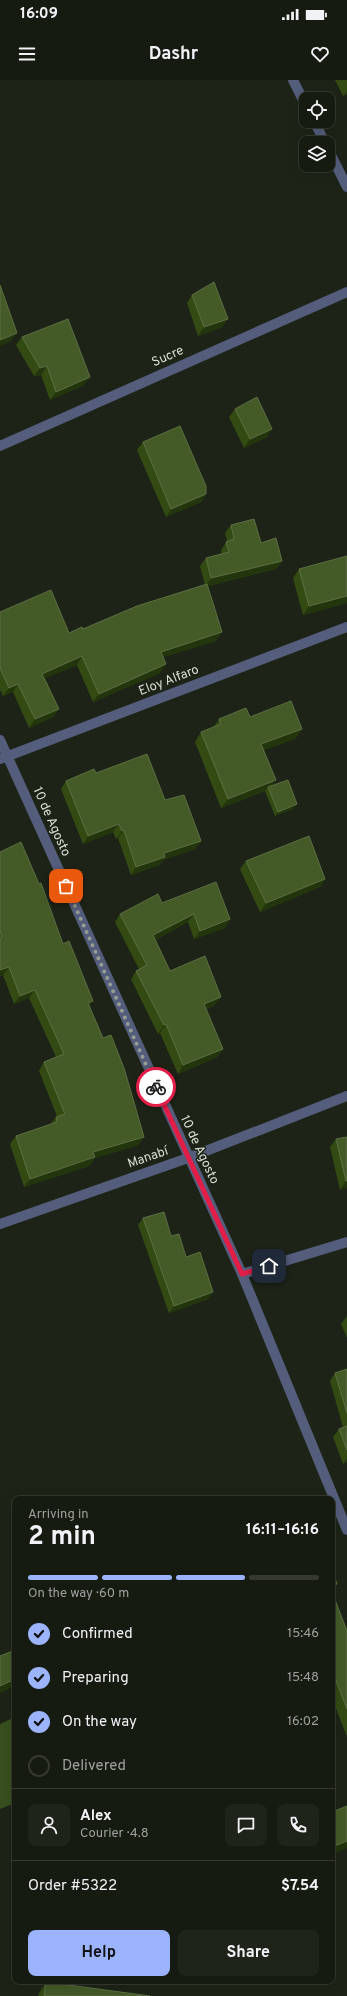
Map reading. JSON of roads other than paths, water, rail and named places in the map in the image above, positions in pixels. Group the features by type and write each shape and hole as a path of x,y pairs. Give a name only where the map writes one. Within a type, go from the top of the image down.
{"street":[{"path":"293,80 299,92"},
{"path":"335,163 347,187"},
{"name":"Sucre","path":"0,446 347,292"},
{"name":"Eloy Alfaro","path":"4,758 347,627"},
{"name":"10 de Agosto","path":"0,740 4,758 242,1274 333,1496"},
{"name":"Manabí","path":"0,1224 188,1158 347,1096"},
{"path":"242,1274 347,1242"},
{"name":"10 de Agosto","path":"335,1501 347,1530"}]}
